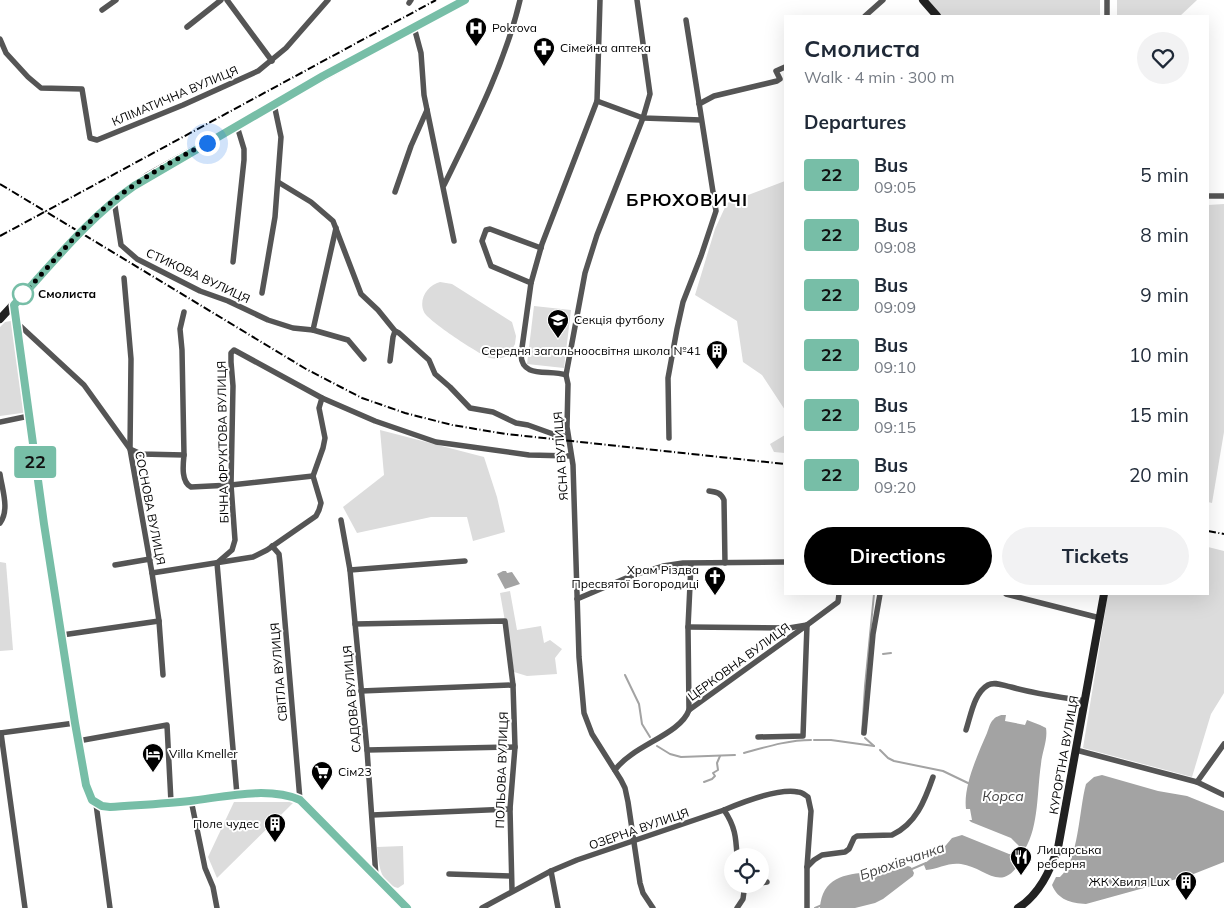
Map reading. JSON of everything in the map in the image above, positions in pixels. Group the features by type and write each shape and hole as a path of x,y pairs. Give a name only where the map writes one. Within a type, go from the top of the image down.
{"main road":[{"path":"0,319 80,232 114,200 148,176 274,104 465,0"},
{"path":"923,0 936,15"},
{"name":"КУРОРТНА ВУЛИЦЯ","path":"1018,908 1040,886 1056,853 1104,595"}],"street":[{"path":"102,10 116,0"},
{"path":"187,27 221,0"},
{"path":"227,0 272,61"},
{"name":"КЛІМАТИЧНА ВУЛИЦЯ","path":"0,40 6,53 41,88 82,89 90,138 97,140 183,105 258,71 286,48 328,0"},
{"path":"444,186 494,77 513,28 520,0"},
{"path":"566,375 533,371 525,367 521,362 531,283 542,248 597,101 600,0"},
{"name":"ЯСНА ВУЛИЦЯ","path":"637,0 650,94 643,118 597,235 585,273 566,375 568,384 568,437 574,466 579,656 584,713 592,734 621,780 628,802 640,883 649,906"},
{"path":"865,15 883,0"},
{"path":"1107,0 1107,15"},
{"path":"669,438 668,378 677,329 684,302 702,256 716,211 686,20"},
{"path":"414,27 421,53 424,95 454,241"},
{"path":"699,104 714,96 780,79 776,71 784,67"},
{"path":"597,101 643,118 701,120"},
{"path":"262,293 276,217 281,138 274,104"},
{"path":"395,192 411,146 427,110"},
{"path":"233,262 244,160 244,150 236,126"},
{"path":"278,182 311,202 333,221 361,294 378,310 395,331 429,360 436,374 470,408 493,412 516,423 528,424 552,434 568,437"},
{"path":"1209,196 1224,196"},
{"name":"СТИКОВА ВУЛИЦЯ","path":"114,200 121,245 137,259 200,291 228,301 268,320 293,328 314,330 348,340 364,359"},
{"path":"314,330 336,228"},
{"path":"531,283 491,266 482,240 486,230 490,229 542,248"},
{"path":"124,278 131,359 130,450 141,454 184,455"},
{"path":"14,305 44,524 75,723 88,793 96,804 110,908"},
{"path":"184,312 180,329 185,481 187,485 198,488 313,476"},
{"name":"СОСНОВА ВУЛИЦЯ","path":"17,323 84,385 130,450 150,559 159,621 163,675"},
{"path":"390,362 392,337 395,331"},
{"name":"БІЧНА ФРУКТОВА ВУЛИЦЯ","path":"217,563 232,550 235,540 231,485 232,353 234,350 322,398"},
{"path":"152,573 253,557 316,516 321,503 313,476 324,448 325,438 319,408 322,398 375,421 436,442 529,454 571,456"},
{"path":"0,422 29,416"},
{"path":"0,474 5,505 5,514 0,524"},
{"path":"709,492 716,492 722,495 724,500 725,563"},
{"name":"САДОВА ВУЛИЦЯ","path":"341,520 350,570 362,691 376,877"},
{"name":"СВІТЛА ВУЛИЦЯ","path":"272,546 279,554 280,563 300,800"},
{"path":"115,565 150,559"},
{"path":"350,570 465,561"},
{"path":"577,598 631,576 663,566 683,563 784,562"},
{"path":"217,563 237,795"},
{"path":"689,710 688,627 691,564"},
{"name":"ЦЕРКОВНА ВУЛИЦЯ","path":"615,770 625,758 646,744 662,737 687,717 689,710 838,602 839,595"},
{"path":"864,733 873,634 880,595"},
{"path":"1010,595 1100,618"},
{"path":"62,634 159,621"},
{"name":"ПОЛЬОВА ВУЛИЦЯ","path":"355,624 505,621 513,685 515,747 510,809 512,890"},
{"path":"688,627 789,628 807,625 803,736 758,737"},
{"path":"966,730 973,707 980,693 988,685 994,683 1020,690 1085,701"},
{"path":"362,691 513,685"},
{"path":"25,908 1,733 75,723"},
{"path":"78,741 167,725 171,802"},
{"path":"1196,782 1224,744"},
{"path":"367,750 515,747"},
{"path":"1076,750 1196,782 1224,796"},
{"path":"807,908 807,867 822,855 845,852 857,836 892,835 896,833 916,816 934,777"},
{"name":"ОЗЕРНА ВУЛИЦЯ","path":"482,908 512,890 551,871 741,803 789,791 800,792 808,797 811,811 807,867"},
{"path":"96,804 110,807 237,795 287,794 300,800 407,908"},
{"path":"191,800 205,868 213,887 217,908"},
{"path":"372,815 510,809"},
{"path":"724,810 732,822 736,848"},
{"path":"551,871 558,908"},
{"path":"450,874 511,876"},
{"path":"736,908 743,899 744,893"}],"shaded area":[{"path":"927,0 1100,0 1100,15 940,15"},
{"path":"1117,0 1197,0 1181,15 1117,15"},
{"path":"784,181 784,408 762,375 743,362 737,321 695,295 715,229 727,203"},
{"path":"1224,204 1224,432 1212,503 1209,502 1209,205"},
{"path":"440,282 452,284 512,322 516,336 515,344 509,355 495,359 484,356 435,323 424,312 422,302 425,293 432,286"},
{"path":"534,306 571,310 564,368 527,364"},
{"path":"16,320 29,412 0,416 0,327 5,322 11,321 12,324"},
{"path":"380,430 484,457 497,497 505,532 473,541 467,517 431,517 357,533 343,507 384,475"},
{"path":"784,436 784,453 774,452 770,444"},
{"path":"1209,547 1224,551 1224,693 1211,714 1192,777 1083,748 1108,595 1209,595"},
{"path":"0,562 6,563 13,650 0,651"},
{"path":"510,591 517,630 541,626 544,643 550,640 562,649 555,658 557,674 527,676 514,672 500,593"},
{"path":"234,802 294,802 217,878 208,857"},
{"path":"403,846 404,884 398,888 387,882 381,872 377,847"}],"water":[{"path":"503,571 507,573 512,572 520,584 505,589 497,574"},
{"name":"Корса","path":"1001,715 1006,715 1005,721 1025,725 1027,720 1046,728 1035,819 1030,840 1025,849 1020,847 1011,838 971,822 969,820 972,820 970,809 966,809 969,780 976,760 991,723"},
{"path":"1102,775 1158,791 1187,796 1224,811 1224,862 1191,875 1086,904 1070,902 1061,897 1052,885 1056,877 1060,877 1066,869 1071,859 1078,834 1086,784 1094,777"},
{"path":"962,835 1015,855 1020,862 1006,876 999,877 961,864 952,864 926,870 925,863 941,851 952,838"},
{"path":"908,866 911,867 914,873 913,876 875,903 855,908 820,908 825,890 830,884 843,876 885,872"}],"waterway":[{"path":"862,734 874,595"},
{"path":"883,654 891,653"},
{"path":"625,675 639,704 642,724 650,737"},
{"path":"865,738 874,746"},
{"path":"744,753 769,746 811,740"},
{"path":"814,740 831,740 874,746"},
{"path":"657,746 670,754 681,757 735,755"},
{"path":"880,750 894,761 943,771 970,784"},
{"path":"704,782 715,776 713,773 718,770 717,763 720,756"},
{"name":"Брюхівчанка","path":"912,869 926,863"},
{"name":"Брюхівчанка","path":"1016,866 1026,867"},
{"name":"Брюхівчанка","path":"815,908 822,905"}],"railway":[{"path":"0,236 436,0"},
{"path":"0,184 306,369 362,398 405,413 452,425 506,434 784,464"},
{"path":"1209,531 1224,534"}],"bus line":[{"name":"22","path":"407,908 300,800 287,794 237,795 110,807 96,804 92,800 86,785 75,723 44,524 14,305 80,232 120,196 148,176 323,76 465,0"}],"place":[{"name":"Pokrova","path":"476,47"},
{"name":"Сімейна аптека","path":"544,67"},
{"name":"Смолиста","path":"23,294"},
{"name":"Секція футболу","path":"558,339"},
{"name":"Середня загальноосвітня школа №41","path":"717,370"},
{"name":"Храм Різдва Пресвятої Богородиці","path":"715,596"},
{"name":"Villa Kmeller","path":"153,773"},
{"name":"Сім23","path":"322,791"},
{"name":"Поле чудес","path":"275,843"},
{"name":"Лицарська реберня","path":"1021,876"},
{"name":"ЖК Хвиля Lux","path":"1186,901"}],"district":[{"name":"БРЮХОВИЧІ","path":"687,200"}],"route":[{"path":"23,294 80,232 120,196 148,176 207,143"}]}
